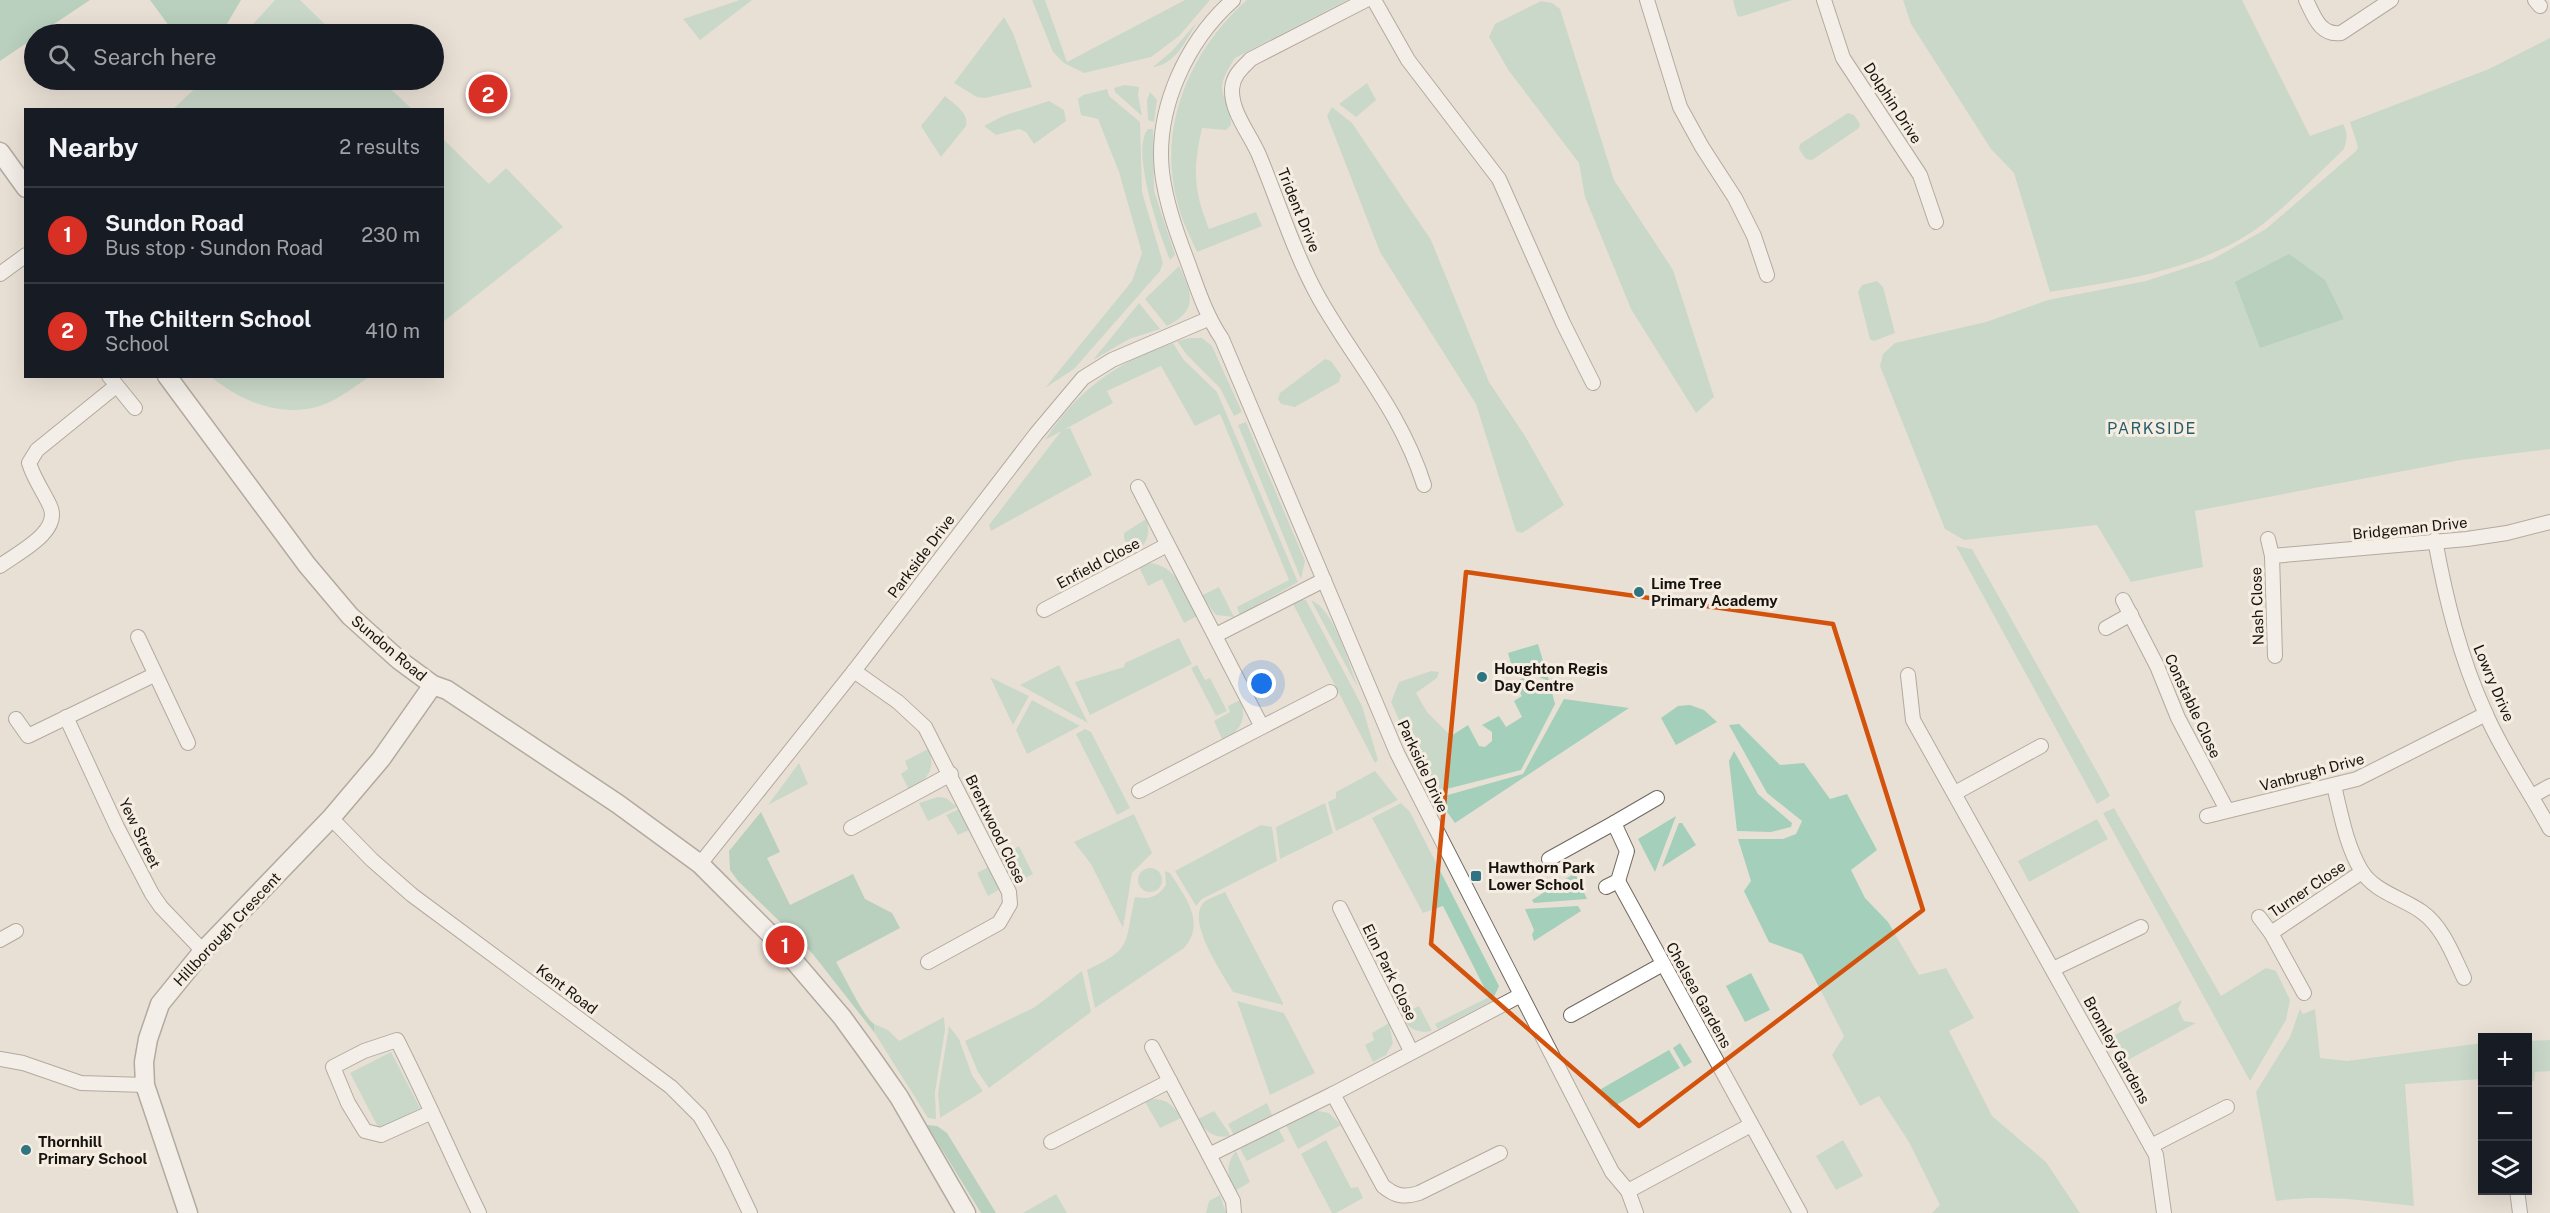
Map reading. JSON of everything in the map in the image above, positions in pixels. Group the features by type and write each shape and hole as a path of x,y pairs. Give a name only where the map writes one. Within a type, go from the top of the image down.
{"street":[{"name":"Parkside Drive","path":"1233,0 1206,27 1180,71 1162,136 1162,168 1168,207 1208,319 1222,339 1397,753 1612,1172 1628,1191 1636,1213"},
{"name":"Trident Drive","path":"1366,0 1251,59 1237,71 1232,87 1233,102 1251,137 1294,244 1319,297 1408,440 1424,485"},
{"path":"1374,0 1408,60 1499,179 1563,323 1593,383"},
{"path":"1647,0 1680,107 1702,147 1736,198 1754,236 1767,275"},
{"name":"Dolphin Drive","path":"1824,0 1843,58 1920,175 1936,222"},
{"path":"2306,0 2322,30 2333,34 2341,33 2391,0"},
{"path":"0,152 24,185"},
{"path":"0,274 24,256"},
{"name":"Parkside Drive","path":"700,864 854,671 1036,434 1083,378 1112,360 1208,319"},
{"name":"Sundon Road","path":"169,378 337,601 370,636 433,685 447,690 618,804 700,864 777,941 842,1017 899,1097 966,1213"},
{"path":"0,566 45,533 52,522 51,508 33,477 29,463 37,450 113,381 135,408"},
{"path":"1138,487 1262,727"},
{"name":"Bridgeman Drive","path":"2272,556 2363,549 2507,533 2550,522"},
{"name":"Nash Close","path":"2268,539 2272,556 2276,656"},
{"name":"Lowry Drive","path":"2435,540 2445,596 2465,663 2486,714 2550,829"},
{"name":"Enfield Close","path":"1044,610 1167,545"},
{"path":"1216,635 1324,580"},
{"name":"Constable Close","path":"2123,600 2178,718 2227,810"},
{"path":"2106,628 2131,614"},
{"path":"138,637 188,744"},
{"name":"Brentwood Close","path":"854,671 917,718 925,727 951,774 1009,892 1010,904 999,923 928,962"},
{"path":"16,719 28,736 154,675"},
{"name":"Bromley Gardens","path":"1908,675 1913,720 2156,1155 2164,1213"},
{"name":"Hillborough Crescent","path":"188,1213 145,1085 144,1062 153,1021 160,1004 203,951 330,818 381,759 433,685"},
{"path":"1139,790 1330,692"},
{"name":"Vanbrugh Drive","path":"2207,816 2334,786 2380,770 2486,714"},
{"name":"Yew Street","path":"66,717 117,827 152,894 160,907 203,951"},
{"path":"1955,793 2041,746"},
{"name":"Brentwood Close","path":"851,828 951,774"},
{"path":"2334,786 2348,843 2362,872 2388,894 2422,912 2429,919 2442,933 2464,978"},
{"path":"2532,796 2550,786"},
{"path":"1549,859 1657,798"},
{"name":"Kent Road","path":"330,818 372,860 412,895 671,1087 700,1116 722,1154 750,1213"},
{"name":"Chelsea Gardens","path":"1614,823 1627,851 1612,884 1663,964 1800,1213"},
{"name":"Turner Close","path":"2271,933 2362,872"},
{"name":"Elm Park Close","path":"1340,908 1411,1051"},
{"name":"Turner Close","path":"2259,916 2304,993"},
{"path":"2053,969 2140,927"},
{"path":"0,940 16,931"},
{"path":"1571,1015 1663,964"},
{"path":"1209,1155 1333,1094 1521,994"},
{"path":"432,1112 381,1135 365,1131 348,1104 333,1067 364,1051 397,1040 432,1112 478,1213"},
{"path":"1152,1047 1233,1201 1234,1213"},
{"path":"0,1059 23,1063 81,1083 145,1085"},
{"path":"1051,1142 1170,1081"},
{"path":"1333,1094 1383,1186 1392,1193 1410,1196 1419,1193 1500,1153"},
{"path":"2151,1146 2227,1107"},
{"path":"1628,1191 1751,1125"},
{"path":"2518,1195 2520,1213"}],"highlighted area":[{"path":"1466,572 1833,624 1923,910 1639,1126 1431,944"}],"green space":[{"path":"0,0 90,0 54,24 24,24 24,45 0,61"},
{"path":"150,0 241,0 227,24 168,24"},
{"path":"275,0 300,0 325,24 253,24"},
{"path":"740,0 752,0 700,40 683,19"},
{"path":"1032,0 1045,0 1067,62 1185,0 1210,0 1179,36 1151,57 1084,73 1064,63 1053,52"},
{"path":"1247,0 1347,0 1235,58 1227,71 1222,87 1231,125 1226,130 1202,128 1196,167 1197,190 1209,229 1256,212 1262,226 1197,252 1179,208 1172,173 1172,145 1176,117 1183,91 1195,65 1227,20"},
{"path":"1733,0 1792,0 1740,17 1737,15"},
{"path":"1903,0 2242,0 2310,136 2343,124 2346,130 2344,149 2292,199 2259,227 2235,242 2185,264 2159,272 2050,292 2014,173 1991,149 1911,24"},
{"path":"1541,1 1552,3 1560,9 1614,180 1673,270 1714,397 1696,413 1631,309 1585,197 1579,163 1509,71 1489,37 1495,24"},
{"path":"1004,17 1013,33 1032,87 985,98 977,97 954,83"},
{"path":"1198,21 1175,56 1153,67 1172,51"},
{"path":"2550,38 2550,449 2461,460 2195,511 2203,567 2131,582 2097,525 1964,540 1945,529 1880,366 1883,354 1895,343 1986,322 2048,300 2146,281 2213,259 2266,229 2356,151 2358,147 2350,122 2489,69"},
{"path":"1367,83 1376,100 1356,117 1339,104"},
{"path":"1124,85 1139,87 1138,95 1142,116 1115,92 1114,88"},
{"path":"1107,89 1109,96 1140,122 1142,192 1163,263 1160,271 1074,369 1045,388 1132,281 1142,253 1119,172 1098,119 1081,115 1078,99 1083,95"},
{"path":"193,90 392,90 411,108 174,108"},
{"path":"1150,92 1157,100 1154,122 1148,120 1147,100"},
{"path":"945,96 963,113 966,126 941,157 921,126"},
{"path":"1049,101 1064,110 1066,121 1034,144 1026,132 1019,129 996,135 984,126 1003,116"},
{"path":"1332,107 1352,123 1431,240 1489,382 1525,436 1564,505 1522,533 1516,531 1476,404 1380,252 1327,116"},
{"path":"1848,113 1854,115 1860,124 1859,128 1812,160 1806,159 1799,149 1800,144"},
{"path":"1148,129 1153,129 1154,191 1175,255 1170,260 1154,214 1144,173 1143,140"},
{"path":"444,140 489,184 506,168 563,227 444,321"},
{"path":"2289,254 2325,280 2344,319 2260,348 2235,282"},
{"path":"1179,266 1190,300 1184,314 1167,326 1145,299"},
{"path":"1877,281 1883,287 1895,333 1874,341 1870,339 1858,292 1862,285"},
{"path":"1139,303 1160,329 1129,339 1093,360"},
{"path":"1202,338 1212,346 1242,412 1234,416 1220,388 1187,355 1177,341"},
{"path":"1173,343 1183,359 1217,392 1298,582 1240,615 1237,607 1289,580 1220,414 1195,426 1161,366 1107,391 1113,403 1045,440 1070,407 1100,380 1133,359"},
{"path":"1325,359 1331,361 1341,375 1339,382 1295,407 1281,404 1278,399 1280,393"},
{"path":"212,378 368,378 330,402 298,410 268,407 224,387"},
{"path":"1246,422 1305,561 1301,579 1238,425"},
{"path":"1070,428 1092,475 991,531 989,525 1062,430"},
{"path":"1146,519 1148,535 1146,540 1132,554 1124,539 1124,533"},
{"path":"1956,546 1972,549 2101,779 2110,796 2097,804"},
{"path":"1148,563 1158,565 1173,574 1197,616 1184,623 1162,579 1148,586 1139,567"},
{"path":"1219,587 1234,617 1216,615 1201,596"},
{"path":"1306,600 1362,706 1378,760 1375,763 1292,602"},
{"path":"1311,600 1320,606 1334,626 1359,690"},
{"path":"1179,638 1192,664 1090,715 1075,682 1124,667 1125,663"},
{"path":"1538,644 1549,681 1524,671 1514,674 1508,653"},
{"path":"1059,665 1088,723 1020,685"},
{"path":"1197,665 1205,680 1210,678 1227,711 1216,716 1191,668"},
{"path":"1431,671 1439,672 1437,678 1416,693 1427,712 1451,736 1468,725 1479,746 1485,747 1492,741 1492,732 1482,725 1499,716 1506,727 1522,717 1514,701 1522,696 1514,683 1523,678 1551,688 1555,704 1521,770 1431,793 1391,702 1399,682"},
{"path":"990,677 1029,696 1013,725"},
{"path":"1564,699 1629,708 1455,823 1437,798 1523,774"},
{"path":"1032,700 1080,726 1027,754 1016,730"},
{"path":"1240,700 1243,713 1241,724 1223,741 1214,721 1230,712 1228,706"},
{"path":"1690,705 1704,710 1717,722 1676,745 1661,718 1678,706"},
{"path":"1739,724 1780,765 1804,763 1830,799 1847,794 1877,850 1851,870 1865,898 1888,922 1919,975 1946,968 1974,1018 1949,1031 1992,1116 2046,1162 2080,1213 1932,1213 1940,1205 1909,1142 1879,1096 1860,1106 1832,1055 1844,1036 1802,954 1769,942 1744,891 1751,881 1738,839 1783,839 1796,834 1802,821 1767,793 1729,725"},
{"path":"1085,729 1091,732 1130,808 1117,815 1076,734"},
{"path":"928,749 931,756 929,773 909,790 901,774 908,769 905,761"},
{"path":"1734,751 1758,794 1792,823 1791,827 1771,832 1737,831 1729,761"},
{"path":"799,763 808,784 768,805"},
{"path":"1375,771 1398,800 1336,831 1328,802 1336,798 1336,792"},
{"path":"938,797 946,798 957,807 928,821 919,803"},
{"path":"1325,803 1333,833 1280,859 1276,827"},
{"path":"1401,803 1410,812 1499,986 1492,1001 1438,1029 1435,1024 1489,997 1443,906 1423,913 1372,818"},
{"path":"2114,808 2221,996 2266,968 2276,971 2290,1000 2286,1020 2250,1081 2103,813"},
{"path":"959,809 969,830 958,835 946,815"},
{"path":"761,812 780,852 767,858 790,905 853,874 865,899 892,913 900,928 836,962 860,1005 874,1024 874,1032 812,953 738,881 730,870 729,851"},
{"path":"1134,814 1152,853 1132,873 1123,928 1091,864 1074,842"},
{"path":"1676,816 1655,872 1638,839"},
{"path":"2097,819 2108,839 2029,882 2018,861"},
{"path":"1679,823 1682,823 1696,845 1662,867"},
{"path":"1261,825 1272,827 1277,861 1202,899 1196,906 1175,871"},
{"path":"1019,846 1033,874 1014,884 1000,857"},
{"path":"988,867 1000,889 988,896 977,873"},
{"path":"1150,868 1158,872 1162,880 1158,888 1150,892 1142,888 1138,880 1142,872"},
{"path":"1165,871 1170,873 1191,909 1193,929 1191,939 1184,948 1095,1008 1087,970 1120,950 1127,935 1135,897 1149,898 1159,892 1166,885"},
{"path":"1575,873 1587,899 1534,903 1532,900"},
{"path":"1225,892 1283,1005 1233,992 1214,961 1202,934 1199,911 1204,902"},
{"path":"1578,906 1581,911 1534,941 1532,935 1534,930 1525,909"},
{"path":"1082,971 1091,1012 989,1088 978,1072 965,1041 1035,1007"},
{"path":"1751,973 1770,1010 1745,1022 1726,986"},
{"path":"2182,1000 2178,1009 2184,1021 2196,1023 2126,1061 2113,1036"},
{"path":"1237,1001 1284,1013 1315,1073 1270,1095"},
{"path":"1419,1006 1432,1031 1422,1032 1413,1029 1401,1015"},
{"path":"2300,1009 2303,1014 2315,1009 2320,1058 2347,1061 2478,1044 2478,1079 2405,1084 2414,1206 2328,1198 2276,1201 2256,1092 2290,1037"},
{"path":"944,1017 945,1030 935,1092 936,1119 928,1118 874,1032 874,1024 888,1030 899,1041"},
{"path":"1389,1023 1393,1043 1386,1055 1373,1062 1365,1045 1374,1040 1372,1033"},
{"path":"949,1026 959,1039 972,1075 983,1091 940,1118 938,1093"},
{"path":"2550,1040 2550,1071 2535,1072 2534,1081 2532,1081 2532,1041"},
{"path":"1680,1043 1692,1062 1684,1067 1673,1048"},
{"path":"1669,1050 1680,1068 1611,1108 1601,1089"},
{"path":"391,1052 420,1108 379,1129 350,1073"},
{"path":"1153,1099 1170,1104 1181,1118 1160,1128 1145,1102"},
{"path":"1267,1103 1272,1115 1234,1135 1228,1124"},
{"path":"1214,1111 1230,1136 1215,1135 1201,1124 1198,1119"},
{"path":"1311,1112 1329,1113 1341,1125 1298,1149 1286,1125"},
{"path":"927,1125 937,1126 947,1133 996,1213 981,1213"},
{"path":"1278,1128 1285,1141 1247,1161 1240,1149"},
{"path":"1326,1140 1351,1188 1358,1187 1363,1198 1336,1213 1332,1213 1301,1154"},
{"path":"1843,1140 1863,1176 1836,1190 1816,1156"},
{"path":"1236,1151 1250,1182 1235,1191 1228,1171 1230,1161"},
{"path":"1056,1194 1067,1213 1023,1213"},
{"path":"1220,1195 1226,1213 1206,1213 1209,1201"}],"place":[{"name":"The Chiltern School","path":"488,94"},
{"name":"Lime Tree Primary Academy","path":"1639,592"},
{"name":"Houghton Regis Day Centre","path":"1482,677"},
{"name":"Hawthorn Park Lower School","path":"1476,876"},
{"name":"Sundon Road","path":"785,945"},
{"name":"Thornhill Primary School","path":"26,1150"}],"district":[{"name":"PARKSIDE","path":"2152,428"}]}
